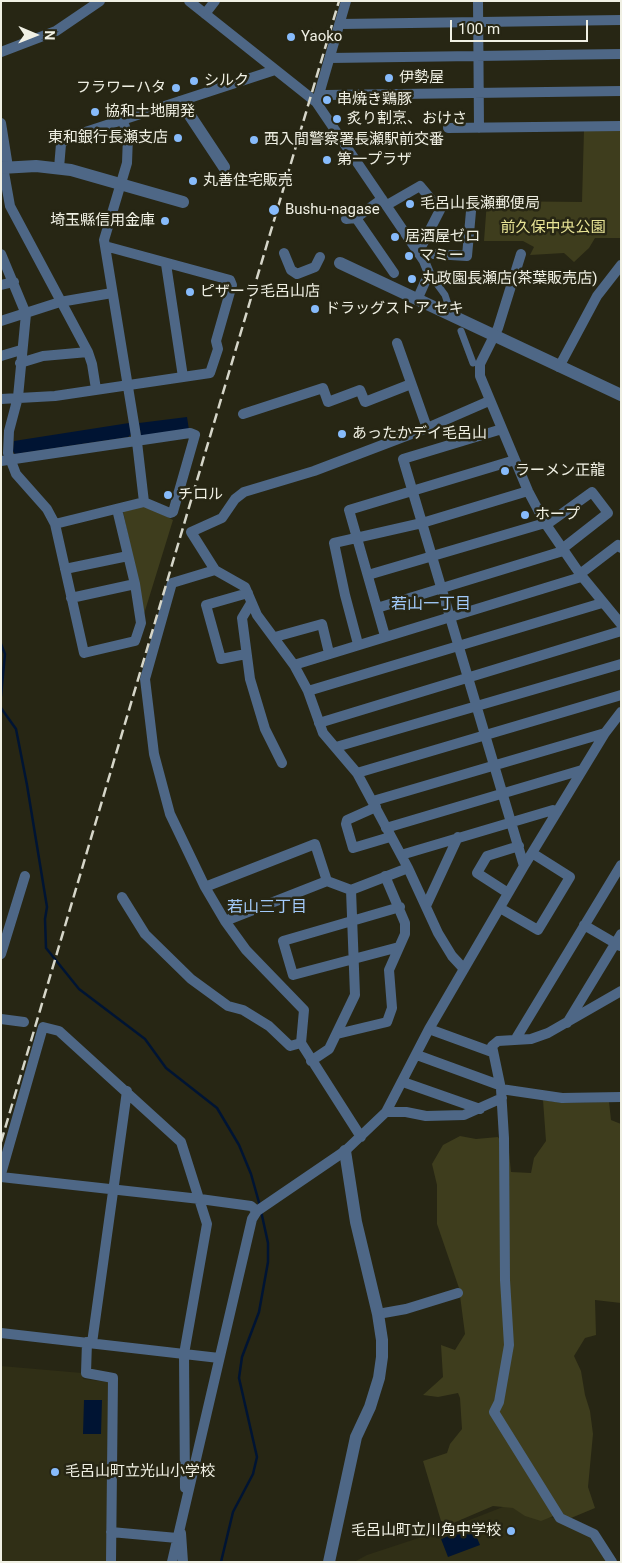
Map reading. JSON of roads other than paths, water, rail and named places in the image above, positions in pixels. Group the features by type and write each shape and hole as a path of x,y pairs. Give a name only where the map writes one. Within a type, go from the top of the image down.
{"street":[{"path":"1,52 56,31 100,1"},
{"path":"189,1 275,70 318,100 418,253 448,304"},
{"path":"205,14 215,1"},
{"path":"318,100 346,1"},
{"path":"478,1 479,128"},
{"path":"340,24 621,20"},
{"path":"330,58 621,54"},
{"path":"59,168 61,144 64,140 275,70"},
{"path":"318,100 324,95 621,91"},
{"path":"181,102 224,167"},
{"path":"123,121 129,150 104,240 137,442 144,502"},
{"path":"1,123 4,167 10,206 88,352 96,389"},
{"path":"448,128 621,126"},
{"path":"4,167 59,168 183,202"},
{"path":"394,273 351,218 420,186 440,210 418,253"},
{"path":"418,253 467,256 472,200"},
{"path":"1,399 55,396 210,373 218,349 216,341 232,285 230,280 105,246"},
{"path":"284,253 291,270 297,274 315,267 320,256"},
{"path":"1,254 26,314 21,350 18,397 9,431 6,460 47,509 56,524 84,653 135,641 141,622 135,584 118,509"},
{"path":"521,254 494,336 479,369 488,400 528,491 546,524 580,576 621,624"},
{"path":"340,263 621,395"},
{"path":"166,264 183,376"},
{"path":"559,367 597,296 621,265"},
{"path":"417,300 429,273"},
{"path":"1,286 14,282"},
{"path":"1,321 60,302 112,293"},
{"path":"461,331 473,363"},
{"path":"397,343 427,428"},
{"path":"1,356 21,350"},
{"path":"20,363 43,356 88,352"},
{"path":"243,414 323,388 328,402 360,390 365,402 411,384"},
{"path":"464,969 452,956 443,941 408,868 357,773 323,733 308,691 294,664 275,638 245,587 215,570 191,532 222,518 235,499 244,492 314,471 427,428 488,400"},
{"path":"502,429 403,459 524,866"},
{"path":"6,460 193,434 195,438 173,512 170,513 144,502 56,524"},
{"path":"385,636 349,510 515,460"},
{"path":"358,644 344,595 334,543 422,523 528,491"},
{"path":"368,574 546,524 592,492 608,513 562,550 377,608"},
{"path":"294,664 580,576 618,545 621,548"},
{"path":"65,569 128,556"},
{"path":"215,570 172,583 145,678 154,754 170,814 205,888 225,921 246,950 304,1010 301,1044 361,1137"},
{"path":"71,598 135,584"},
{"path":"250,598 242,618 246,654 255,701 265,729 282,763"},
{"path":"246,654 221,659 206,605 250,598"},
{"path":"308,691 602,603"},
{"path":"275,638 322,624 329,653"},
{"path":"319,723 468,676 621,631"},
{"path":"336,748 621,664"},
{"path":"357,773 621,695"},
{"path":"172,1562 252,1219 257,1211 346,1150 386,1112 429,1029 508,893 605,733 621,712"},
{"path":"582,770 503,794 388,833 353,848 346,824 347,820 375,804 494,765 605,733"},
{"path":"401,856 458,837 553,810 557,812"},
{"path":"426,906 458,837"},
{"path":"205,888 315,844 327,881"},
{"path":"508,893 477,873 487,856 519,846"},
{"path":"500,908 538,930 570,877 532,853"},
{"path":"515,1040 621,865"},
{"path":"225,921 327,881 350,890 408,868"},
{"path":"1,954 25,876"},
{"path":"337,1034 387,1022 392,1008 389,970 405,928 400,907 385,876"},
{"path":"312,1061 330,1049 355,995 350,890"},
{"path":"122,897 145,934 191,979 228,1006 243,1010 269,1026 290,1046 301,1044"},
{"path":"399,947 293,975 283,941 400,907"},
{"path":"567,1024 619,941 584,925"},
{"path":"612,1562 594,1534 560,1518 494,1412 499,1402 509,1345 505,1280 504,1138 500,1091 492,1046 498,1042 531,1039 567,1024 621,991"},
{"path":"1,1019 24,1022"},
{"path":"186,1498 184,1482 184,1354 207,1224 200,1199 181,1142 59,1031 43,1027 1,1175 200,1199 251,1206 257,1211"},
{"path":"429,1029 492,1052"},
{"path":"417,1055 500,1091 562,1098 621,1097"},
{"path":"403,1082 480,1109"},
{"path":"110,1562 112,1378 86,1373 114,1189 126,1090"},
{"path":"386,1112 440,1116 464,1115 480,1109 500,1091"},
{"path":"329,1562 356,1437 370,1407 379,1378 382,1340 378,1314 356,1222 346,1150"},
{"path":"378,1314 406,1310 458,1293"},
{"path":"1,1333 219,1358"},
{"path":"181,1524 183,1562"},
{"path":"111,1532 177,1538"}],"water":[{"path":"187,417 189,430 141,436 139,423"},
{"path":"129,423 131,434 128,437 15,454 13,451 14,441"},
{"path":"84,1400 102,1400 101,1434 83,1434"},
{"path":"472,1526 480,1545 448,1557 441,1539"}],"waterway":[{"path":"1,644 5,654 1,696"},
{"path":"1,708 16,729 27,785 47,907 45,919 46,948 79,989 145,1039 166,1068 217,1108 239,1145 251,1174 260,1206"},
{"path":"221,1562 233,1512 253,1474 257,1457 239,1378 242,1357 259,1312 268,1262 268,1243 261,1211"}],"railway":[{"path":"1,1142 339,1"}],"place":[{"name":"Yaoko","path":"291,37"},
{"name":"伊勢屋","path":"389,78"},
{"name":"シルク","path":"194,81"},
{"name":"フラワーハタ","path":"176,88"},
{"name":"串焼き鶏豚","path":"327,100"},
{"name":"協和土地開発","path":"95,112"},
{"name":"炙り割烹、おけさ","path":"337,119"},
{"name":"東和銀行長瀬支店","path":"178,138"},
{"name":"西入間警察署長瀬駅前交番","path":"254,140"},
{"name":"第一プラザ","path":"327,160"},
{"name":"丸善住宅販売","path":"193,181"},
{"name":"毛呂山長瀬郵便局","path":"410,204"},
{"name":"Bushu-nagase","path":"274,210"},
{"name":"埼玉縣信用金庫","path":"165,221"},
{"name":"居酒屋ゼロ","path":"395,237"},
{"name":"マミー","path":"409,256"},
{"name":"丸政園長瀬店(茶葉販売店)","path":"412,279"},
{"name":"ピザーラ毛呂山店","path":"190,292"},
{"name":"ドラッグストア セキ","path":"315,309"},
{"name":"あったかデイ毛呂山","path":"342,434"},
{"name":"ラーメン正龍","path":"505,471"},
{"name":"チロル","path":"168,495"},
{"name":"ホープ","path":"525,515"},
{"name":"毛呂山町立光山小学校","path":"55,1472"},
{"name":"毛呂山町立川角中学校","path":"511,1531"}],"district":[{"name":"若山一丁目","path":"431,605"},
{"name":"若山三丁目","path":"267,908"}],"park label":[{"name":"前久保中央公園","path":"553,228"}]}
